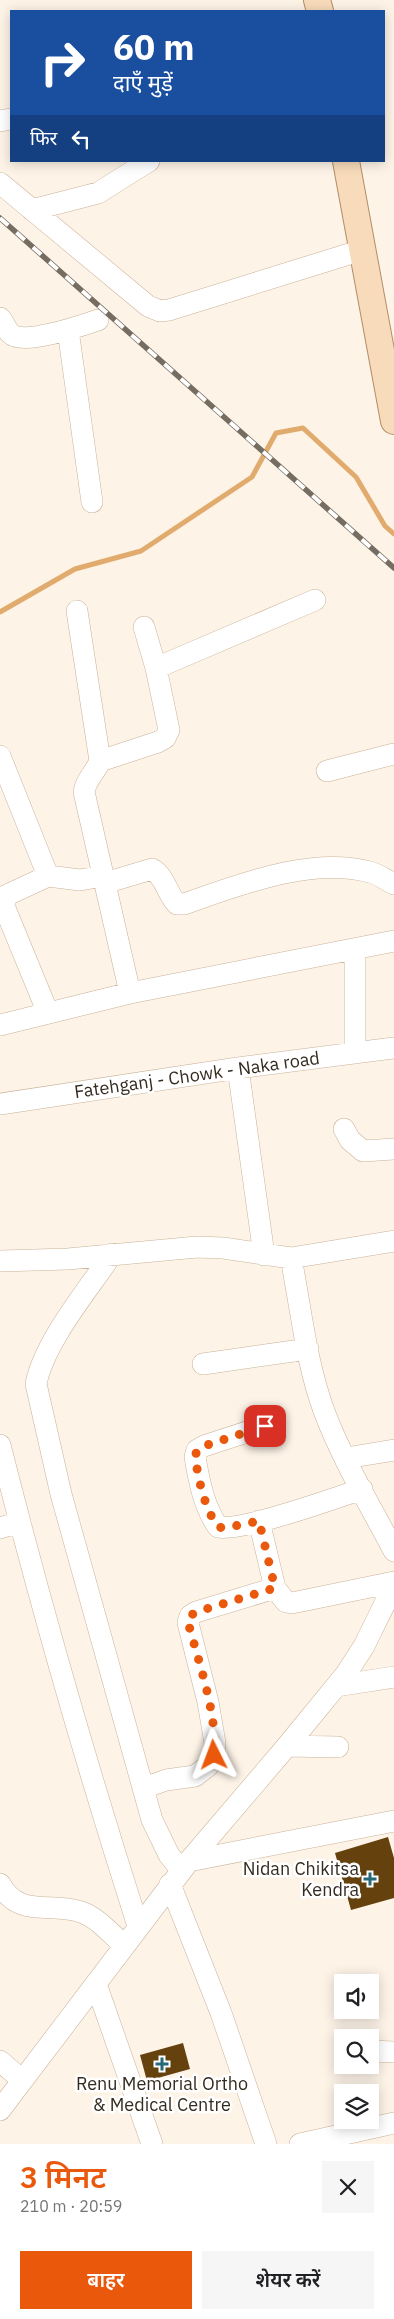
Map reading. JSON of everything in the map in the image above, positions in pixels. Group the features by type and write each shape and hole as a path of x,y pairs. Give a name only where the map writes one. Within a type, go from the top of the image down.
{"main road":[{"path":"346,162 394,421"}],"street":[{"path":"32,210 98,193 146,162"},
{"path":"0,184 148,306 160,310 170,310 362,250"},
{"path":"0,318 11,335 18,338 68,330 98,320"},
{"path":"68,330 92,502"},
{"path":"156,668 315,600"},
{"path":"77,611 100,762 97,770 86,782 84,792 130,993"},
{"path":"100,762 165,738 169,730 169,720 144,627"},
{"path":"327,771 394,754"},
{"path":"0,756 48,876"},
{"path":"48,1013 7,932 4,906 5,896 48,876 80,880 104,879 152,869 158,873 171,898 177,904 184,904 272,875 291,872 353,869 372,872 394,884"},
{"path":"0,1025 130,993 394,941"},
{"path":"355,949 355,1052"},
{"name":"Fatehganj - Chowk - Naka road","path":"0,1104 238,1068 394,1048"},
{"path":"238,1068 264,1254"},
{"path":"344,1129 350,1140 363,1151 394,1149"},
{"path":"0,1261 68,1259 197,1247 223,1248 291,1258 394,1241"},
{"path":"112,1254 47,1351 39,1369 36,1384 61,1494 152,1820 162,1842 180,1872 221,2013 266,2144"},
{"path":"291,1258 312,1374 324,1409 346,1458 394,1550"},
{"path":"203,1364 308,1349"},
{"path":"265,1426 197,1450 195,1457 206,1502 212,1518 218,1527 225,1528 259,1521 362,1489"},
{"path":"0,1445 10,1525 49,1631 110,1840 138,1926"},
{"path":"346,1458 394,1450"},
{"path":"259,1521 275,1588 286,1602 292,1603 394,1583"},
{"path":"0,2110 180,1872 336,1686 364,1646 394,1583"},
{"path":"144,1788 166,1780 194,1776 208,1766 214,1755 215,1743 210,1710 188,1622 190,1616 196,1612 275,1588"},
{"path":"336,1686 394,1677"},
{"path":"287,1746 338,1747"},
{"path":"180,1872 394,1821"},
{"path":"4,1897 34,1907 82,1912 91,1917 124,1945"},
{"path":"96,1984 152,2144"},
{"path":"379,2051 394,2052"},
{"path":"0,2060 22,2080"},
{"path":"300,2144 394,2123"}],"building":[{"path":"388,1837 394,1858 394,1898 351,1910 335,1853"},
{"path":"183,2043 190,2069 147,2081 140,2055"}],"waterway":[{"path":"0,612 75,569 141,551 252,477 276,433 303,428 356,477 385,526 394,534"}],"railway":[{"path":"0,218 394,568"}],"place":[{"name":"Nidan Chikitsa Kendra","path":"370,1879"},
{"name":"Renu Memorial Ortho & Medical Centre","path":"162,2064"}],"route":[{"path":"214,1755 215,1743 208,1702 188,1622 190,1616 196,1612 275,1588 259,1521 225,1528 218,1527 212,1518 206,1502 195,1457 197,1450 204,1446 265,1426"}]}
